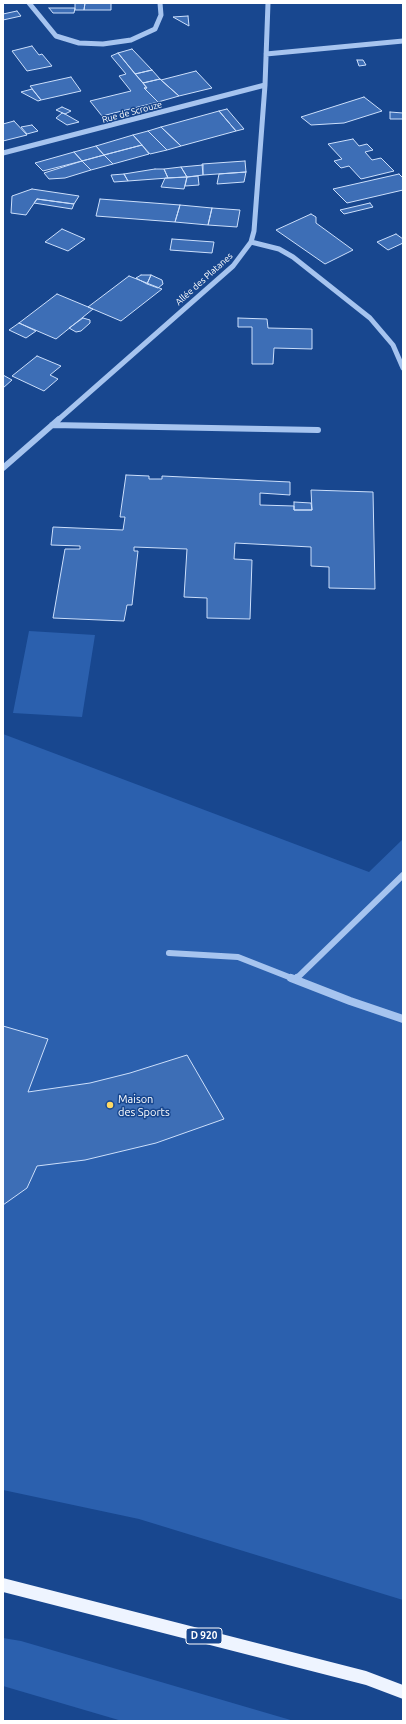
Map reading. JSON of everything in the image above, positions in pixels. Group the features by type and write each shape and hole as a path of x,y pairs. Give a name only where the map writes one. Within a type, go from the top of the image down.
{"main road":[{"name":"D 920","path":"3,1585 366,1678 403,1692"}],"street":[{"path":"29,3 56,36 79,43 103,44 131,40 155,29 160,15 160,3"},
{"name":"Allée des Platanes","path":"3,468 233,266 250,242 254,231 265,85 268,3"},
{"path":"266,54 403,41"},
{"name":"Rue de Scrouze","path":"3,153 15,152 265,85"},
{"path":"250,242 279,249 293,257 370,318 380,328 392,345 403,368"},
{"path":"52,425 318,430"},
{"path":"296,979 403,875"},
{"path":"169,953 238,957 403,1019"}],"shaded area":[{"path":"29,631 95,635 82,717 13,713"},
{"path":"3,734 369,872 403,839 403,1600 139,1519 3,1490"},
{"path":"3,1638 21,1641 294,1721 122,1721 3,1686"}],"building":[{"path":"75,3 85,3 84,10 75,10"},
{"path":"85,3 111,3 111,10 84,10"},
{"path":"49,8 75,8 74,13 53,13"},
{"path":"17,11 21,16 3,20 3,14"},
{"path":"188,16 189,26 173,17"},
{"path":"32,46 39,55 42,54 52,66 27,71 12,51"},
{"path":"132,49 152,70 135,74 118,53"},
{"path":"118,53 147,88 144,88 158,102 102,116 90,101 131,91 119,76 126,74 111,56"},
{"path":"357,60 363,60 366,65 359,66"},
{"path":"152,70 160,79 143,83 135,74"},
{"path":"196,71 212,88 179,96 161,80"},
{"path":"71,77 81,91 41,100 30,86"},
{"path":"160,79 179,96 158,102 144,88 147,88 143,83"},
{"path":"32,89 41,100 38,101 21,92"},
{"path":"364,97 382,111 344,123 311,125 301,117"},
{"path":"62,107 71,111 65,114 56,110"},
{"path":"227,109 244,129 236,131 219,111"},
{"path":"219,111 236,131 181,146 161,127"},
{"path":"390,112 403,113 403,119 390,119"},
{"path":"62,113 79,122 67,125 56,118"},
{"path":"14,121 27,135 3,141 3,124"},
{"path":"32,125 38,131 27,134 21,127"},
{"path":"161,127 181,146 167,150 148,131"},
{"path":"148,131 167,150 150,154 133,135"},
{"path":"133,135 142,145 104,155 96,146"},
{"path":"353,139 359,146 367,144 373,150 365,152 372,160 381,158 394,171 361,179 349,166 341,168 334,161 342,159 328,144"},
{"path":"142,145 149,154 113,164 104,155"},
{"path":"96,146 104,155 82,161 74,152"},
{"path":"74,152 82,161 43,171 35,163"},
{"path":"104,155 113,164 91,170 82,161"},
{"path":"82,161 91,170 65,178 49,179 44,173"},
{"path":"245,161 246,172 203,175 202,164"},
{"path":"203,165 203,175 187,177 181,167"},
{"path":"181,167 187,177 168,178 164,169"},
{"path":"164,169 168,178 128,181 124,174"},
{"path":"246,172 244,182 217,184 219,174"},
{"path":"124,174 128,181 114,182 111,175"},
{"path":"399,174 403,178 403,190 347,203 333,189"},
{"path":"198,176 199,185 185,186 187,177"},
{"path":"187,177 184,189 161,187 165,178"},
{"path":"32,189 79,196 74,204 37,199 26,215 11,213 12,196"},
{"path":"37,199 74,204 72,209 34,203"},
{"path":"100,199 180,205 175,222 96,216"},
{"path":"370,203 373,207 344,214 340,210"},
{"path":"180,205 212,208 208,225 175,222"},
{"path":"212,208 240,210 237,227 208,225"},
{"path":"311,214 316,217 316,223 353,250 325,264 276,230"},
{"path":"62,229 85,239 68,251 45,242"},
{"path":"396,234 403,239 403,243 388,250 377,242"},
{"path":"172,239 214,242 212,253 170,250"},
{"path":"141,275 151,275 147,284 136,278"},
{"path":"151,275 162,280 163,284 158,288 147,284"},
{"path":"129,276 162,289 121,321 88,307"},
{"path":"57,294 93,309 56,339 19,323"},
{"path":"83,318 90,320 90,323 81,331 76,332 69,328"},
{"path":"238,318 267,319 268,328 312,329 312,349 274,348 273,364 252,364 252,327 238,327"},
{"path":"19,323 36,331 26,338 9,330"},
{"path":"37,356 61,366 50,375 58,379 44,391 12,376"},
{"path":"3,375 12,380 3,388"},
{"path":"126,475 149,476 149,479 162,479 162,476 290,482 290,495 260,493 260,505 294,506 294,510 312,510 311,490 373,492 375,589 329,588 329,567 311,566 311,547 235,543 234,559 252,560 250,619 207,618 207,598 184,597 187,549 134,547 134,551 138,551 132,605 127,605 124,621 53,618 65,549 80,549 80,546 51,545 53,527 123,530 125,517 120,517"},
{"path":"294,502 311,503 312,510 294,510"},
{"name":"Maison des Sports","path":"3,1026 48,1039 28,1092 90,1083 130,1073 187,1055 224,1119 156,1143 85,1160 37,1166 27,1188 3,1205"}],"place":[{"name":"Maison des Sports","path":"110,1105"}]}
